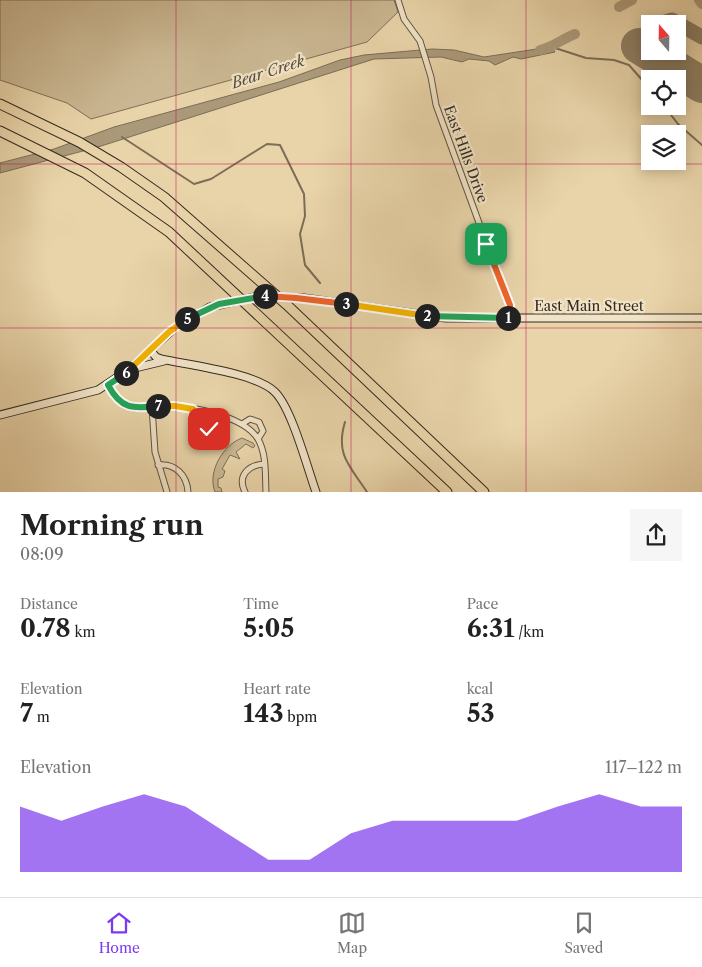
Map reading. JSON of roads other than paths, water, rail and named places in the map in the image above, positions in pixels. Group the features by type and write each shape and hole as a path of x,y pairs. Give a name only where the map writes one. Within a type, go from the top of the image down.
{"highway":[{"path":"0,104 61,132 106,157 164,197 217,242 484,492"},
{"path":"0,131 85,173 169,232 447,492"}],"street":[{"name":"East Hills Drive","path":"398,0 404,19 422,48 428,66 436,105 510,305 511,318"},
{"name":"East Main Street","path":"0,414 89,394 108,385 128,370 181,323 210,308 256,297 304,298 428,316 702,318"},
{"path":"150,350 156,357 255,379 276,393 284,404 316,492"},
{"path":"128,370 153,362 169,360"},
{"path":"108,385 117,399 127,406 175,406 224,416 242,424 258,439 264,464 266,492"},
{"path":"152,407 154,443 158,465 167,492"},
{"path":"193,409 194,419 202,428 216,427 224,416"},
{"path":"242,424 250,419 259,422 263,431 258,439"},
{"path":"158,465 165,464 176,469 185,479 188,492"},
{"path":"245,492 242,484 245,472 253,465 264,464"}],"waterway":[{"path":"619,7 632,0"},
{"path":"699,0 702,4"},
{"path":"540,50 575,34"},
{"path":"552,47 586,58 614,60 629,65 641,79"},
{"path":"671,115 678,124 702,145"},
{"path":"122,137 194,184 211,179 267,144 280,145 304,194 305,216 300,234 305,265 320,283"},
{"path":"345,422 342,433 343,452 350,467 367,492"}],"water label":[{"name":"Bear Creek","path":"268,72"}]}
